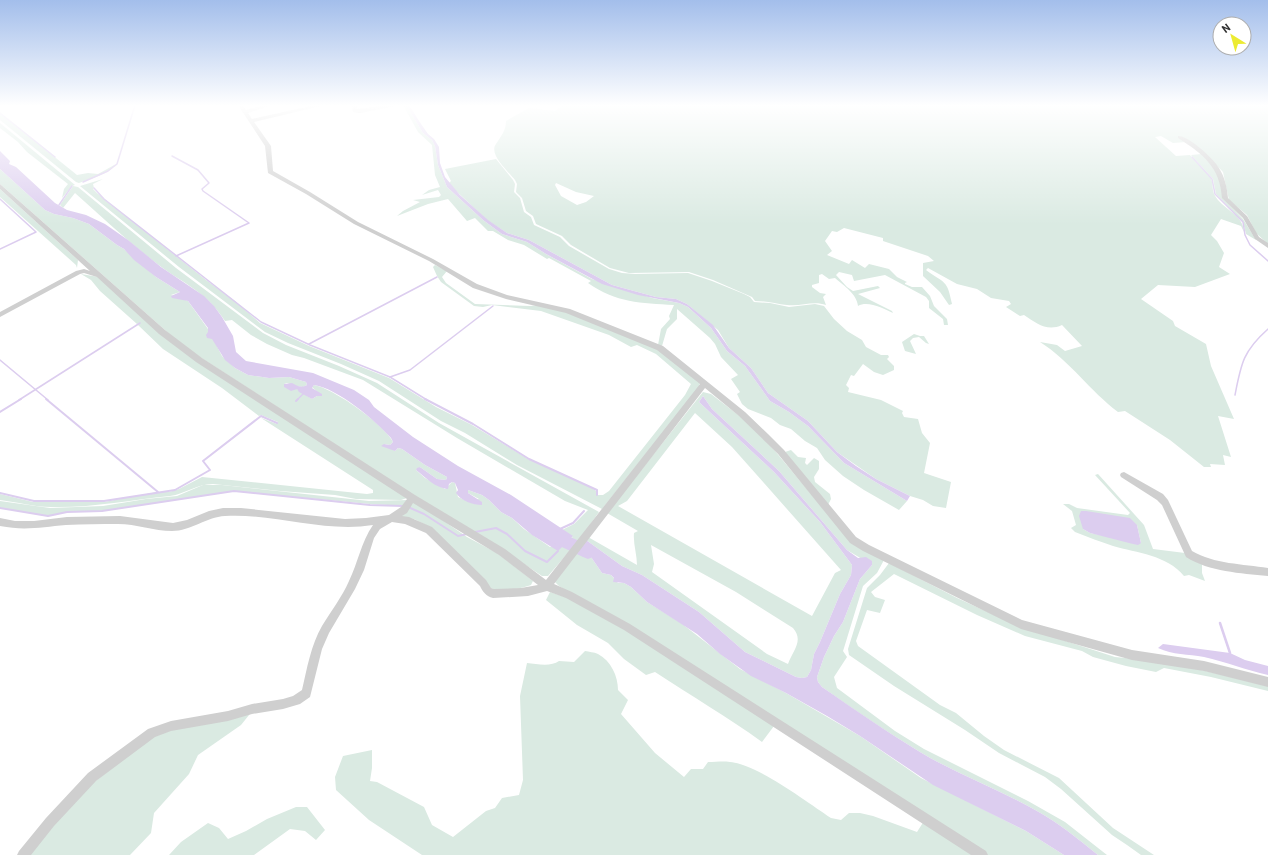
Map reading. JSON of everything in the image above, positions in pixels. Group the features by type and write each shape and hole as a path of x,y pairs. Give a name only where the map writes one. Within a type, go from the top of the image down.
{"street":[{"path":"267,145 270,172 308,193 356,223 488,291 568,310 660,348 700,388 742,414 765,436 781,452 853,540 866,548 1021,624 1132,655 1204,666 1268,682"},
{"path":"1193,145 1216,167 1224,185 1225,198 1245,217 1257,238 1268,246"},
{"path":"0,186 162,332 199,360 408,505 502,552 547,586 569,594 627,627 982,855"},
{"path":"78,272 80,270 80,259"},
{"path":"0,315 78,272 84,271 100,276"},
{"path":"0,522 15,525 34,525 67,521 120,520 173,527 188,524 204,517 223,512 241,512 345,523 366,522 391,518 406,520 429,530 483,583 488,591 493,594 541,589 547,586 700,388"},
{"path":"1124,475 1160,497 1165,503 1189,554 1210,563 1268,572"},
{"path":"23,855 50,822 92,777 152,733 171,726 228,716 268,705 284,704 296,700 306,693 322,636 359,570 370,536 377,526 391,518 408,505"}],"shaded area":[{"path":"21,145 26,145 75,185 72,186 62,198 64,189 68,184 27,152"},
{"path":"31,145 40,145 77,175 88,173 98,174 116,164 104,174 79,183"},
{"path":"432,145 435,146 438,165 447,187 483,220 502,234 527,242 592,279 652,298 679,303 688,307 711,328 727,351 745,366 770,401 789,412 808,426 844,463 907,501 899,510 864,490 843,476 825,460 817,448 805,441 791,429 780,425 771,418 748,409 742,404 737,394 740,392 731,379 738,375 721,357 715,344 710,338 677,309 677,319 667,329 662,346 658,345 661,329 670,319 669,316 674,305 629,301 598,290 588,283 591,281 549,258 547,259 524,245 508,240 493,231 488,231 475,218 467,221 448,199 428,204 397,216 420,202 413,200 439,197 441,195 438,190 422,195 429,190 440,187 435,175"},
{"path":"434,145 438,145 439,147 440,163 445,177 460,195 488,220 507,233 529,240 612,285 656,297 676,299 687,304 713,325 729,348 751,368 768,393 808,421 837,452 856,466 876,479 910,496 907,501 844,463 808,426 789,412 770,401 745,366 727,351 711,328 688,307 679,303 638,295 602,284 527,242 502,234 483,220 447,187 438,165"},
{"path":"496,145 1164,145 1176,156 1190,155 1211,178 1214,194 1222,204 1240,220 1243,226 1244,232 1241,226 1221,219 1211,235 1217,241 1224,253 1219,267 1230,274 1195,287 1158,285 1141,299 1173,321 1175,326 1206,344 1211,366 1234,419 1218,416 1231,457 1223,455 1225,465 1210,464 1211,467 1204,467 1170,440 1125,411 1118,412 1098,395 1061,358 1040,342 1057,345 1065,351 1082,346 1062,325 1051,328 1042,326 1024,315 1020,316 1006,307 1011,304 1009,301 991,298 977,289 957,284 928,268 926,270 947,286 952,304 949,305 940,292 923,276 923,263 934,261 928,256 883,241 883,238 844,228 837,232 832,231 825,241 832,251 827,255 849,264 852,260 865,268 869,264 889,269 897,277 907,282 905,284 912,287 922,287 930,296 934,306 947,319 948,325 944,325 943,319 929,308 929,301 926,297 885,275 854,281 852,275 839,272 836,275 853,291 878,286 880,288 858,294 892,311 893,313 881,307 866,304 858,306 853,294 846,287 835,278 829,279 822,274 819,275 819,283 812,285 812,287 820,293 826,294 823,297 826,305 816,303 783,305 764,301 755,301 752,297 713,280 689,272 629,273 610,268 571,245 562,236 536,224 533,216 526,211 522,198 516,192 517,184 515,180 500,163 494,148","holes":["556,183 576,192 594,196 586,202 577,205 561,196 555,185"]},
{"path":"1193,145 1268,145 1268,244 1256,233 1247,215 1229,200 1223,172 1206,154"},
{"path":"0,151 10,161 9,164 16,167 55,203 67,210 86,215 105,224 128,240 161,267 204,296 222,317 233,336 236,352 246,361 313,373 354,390 369,400 374,407 413,437 458,466 511,495 573,536 558,551 532,535 512,518 501,512 482,495 468,490 468,493 482,502 482,505 475,504 458,496 456,493 458,490 455,483 452,482 449,484 448,489 439,487 416,470 417,468 420,467 437,479 446,480 447,477 425,465 402,449 398,448 395,451 381,446 384,444 390,445 393,442 391,438 356,406 334,392 314,385 312,388 322,394 322,396 317,396 312,399 299,392 297,389 291,391 284,387 284,384 292,383 297,386 303,386 307,385 306,382 289,377 269,378 248,375 235,368 225,360 212,339 207,338 206,335 208,328 188,301 172,298 171,296 180,292 156,277 134,260 124,249 89,224 45,210 0,169"},
{"path":"1202,154 1216,169 1227,202 1243,219 1256,240 1246,234 1243,222 1216,194 1213,179 1191,155"},
{"path":"496,159 513,180 515,184 514,192 520,198 524,212 531,217 534,225 560,237 569,246 609,269 622,273 635,274 688,273 744,294 750,297 754,302 770,303 789,307 815,304 824,306 834,319 847,331 862,340 866,347 881,355 888,355 889,357 887,359 894,366 894,370 883,375 874,372 863,364 854,376 851,375 846,385 849,388 848,392 881,400 903,411 902,413 904,417 918,419 922,433 930,443 924,473 951,482 946,508 933,506 876,479 837,452 808,421 768,393 751,368 729,348 718,330 687,304 676,299 656,297 612,285 529,240 507,233 487,220 452,187 449,183 451,181 445,169"},
{"path":"0,169 45,210 89,224 124,249 156,277 180,292 171,295 188,301 208,329 222,356 235,368 248,375 269,378 289,377 306,382 307,385 303,387 287,383 284,384 284,387 297,389 312,399 317,396 322,396 312,387 314,385 333,393 358,408 380,426 393,442 390,445 384,444 395,451 398,448 402,449 425,465 447,477 446,480 437,479 420,467 416,470 425,478 445,489 452,482 455,483 458,497 467,501 479,499 468,493 468,490 482,495 501,512 512,518 524,529 550,547 573,537 562,530 574,524 588,510 565,501 457,438 363,380 292,355 251,335 232,320 225,321 218,311 203,296 138,249 75,193 63,208 60,205 73,186 78,187 176,268 263,333 286,345 377,383 439,423 599,512 579,540 548,576 542,576 503,550 480,538 183,346 0,184"},
{"path":"103,179 93,184 93,189 97,193 206,280 235,301 260,323 309,346 389,378 436,407 472,425 528,459 589,486 596,491 597,495 603,495 609,491 685,395 691,384 656,354 637,345 631,347 609,335 541,311 492,305 483,307 474,306 441,282 433,267 435,265 447,271 442,277 446,283 475,304 539,305 555,308 659,349 700,383 698,388 602,509 517,465 465,433 441,421 379,381 265,332 179,267 80,186"},
{"path":"0,189 78,260 77,268 76,265 0,197"},
{"path":"81,274 99,277 168,339 407,498 401,500 356,499 335,495 207,484 170,496 81,506 45,507 0,500 0,494 33,502 104,502 157,492 169,492 179,489 202,477 367,494 373,493 373,490 261,418 277,424 278,422 261,415 259,416 222,388 163,349 138,325 140,323 137,324 100,291 91,280"},
{"path":"914,334 924,336 929,344 919,337 913,338 910,341 916,354 905,351 902,342"},
{"path":"703,392 711,394 746,421 775,451 836,524 884,560 877,573 863,586 843,651 847,657 834,677 837,688 895,731 924,749 1028,801 1065,822 1107,855 1098,855 1061,826 1037,811 949,768 920,752 822,687 818,682 817,677 824,657 834,636 843,622 860,579 872,565 847,550 779,471 712,409 703,396 699,402 774,472 820,522 852,565 851,575 840,594 814,654 811,670 807,677 796,677 745,652 699,612 642,575 622,566 586,540 588,537 637,565 634,533 638,531 607,513","holes":["695,413 732,447 841,570 835,573 812,616 618,506 627,501","651,545 736,592 793,628 798,637 798,641 788,664 767,654 652,572 654,564"]},
{"path":"703,396 712,409 779,471 847,550 858,558 866,557 872,561 872,565 860,579 843,622 834,636 824,657 817,677 818,682 822,687 920,752 949,768 1023,803 1045,816 1098,855 1064,855 1026,831 933,785 860,736 827,716 786,693 751,676 720,654 697,634 647,602 631,587 624,583 613,582 614,578 611,575 602,573 591,557 576,553 586,540 622,566 642,575 699,612 745,652 796,677 807,677 811,670 814,654 840,594 851,575 852,565 820,522 774,472 699,402"},
{"path":"791,450 798,457 806,458 805,463 807,465 814,458 819,461 819,469 814,477 815,482 830,494 831,499 828,505 785,452"},
{"path":"1098,474 1144,525 1153,549 1185,553 1202,564 1202,573 1205,581 1189,575 1184,576 1169,563 1160,559 1113,546 1075,532 1071,528 1076,525 1072,511 1063,504 1069,504 1077,508 1128,515 1130,513 1095,475","holes":["1137,525 1141,543 1090,533 1083,529"]},
{"path":"203,485 222,485 369,501 409,500 406,506 234,491 102,511 67,512 48,516 0,508 0,501 50,508 103,506 177,496"},
{"path":"413,500 467,537 497,553 533,581 531,585 511,590 490,588 430,527 414,519 400,517"},
{"path":"1081,511 1130,518 1137,525 1141,543 1138,545 1090,533 1083,529 1079,516"},
{"path":"576,553 591,557 602,573 611,575 618,583 624,583 631,587 647,602 681,623 740,669 786,693 860,736 921,778 1026,831 1064,855 987,855 559,586 554,581"},
{"path":"889,563 957,598 1016,625 1115,657 1165,662 1268,685 1268,691 1211,677 1164,668 1156,672 1126,666 1093,657 1082,651 1025,636 977,615 894,574 871,592 875,597 885,600 880,613 867,610 856,641 858,646 940,705 956,713 1004,750 1059,778 1113,828 1154,855 1141,855 1112,835 1061,789 1045,777 999,753 894,686 849,655 848,649 867,588"},
{"path":"550,592 568,598 625,628 774,726 762,742 655,672 646,675 624,659 608,643 577,625 546,600"},
{"path":"1163,644 1230,653 1245,660 1268,666 1268,675 1204,657 1175,653 1158,648"},
{"path":"585,651 598,654 607,661 613,669 617,679 618,690 628,700 621,714 655,753 684,777 691,769 703,769 708,762 741,764 754,769 782,785 831,818 841,820 849,813 860,813 873,816 917,832 924,821 976,855 422,855 369,820 336,790 335,777 343,756 372,750 370,781 377,782 424,807 432,825 453,837 486,811 495,808 502,798 519,795 523,780 520,696 527,663 544,665 559,661 574,662"},
{"path":"253,710 241,725 198,755 189,774 154,813 151,833 130,855 26,855 70,801 157,733"},
{"path":"296,807 307,807 325,830 316,840 305,831 290,829 254,855 169,855 181,842 208,823 219,828 228,839 267,819"}],"waterway":[{"path":"40,145 55,157"},
{"path":"83,182 108,171 117,164 123,145"},
{"path":"172,156 198,170 209,183 202,189 203,191 249,223 176,256"},
{"path":"1192,157 1212,179 1215,194 1243,222 1245,235 1250,245 1268,261"},
{"path":"59,205 72,186"},
{"path":"94,188 104,199 176,256"},
{"path":"0,199 36,232 0,249"},
{"path":"176,256 261,322 310,345 390,377"},
{"path":"309,344 437,277"},
{"path":"390,377 410,370 493,306"},
{"path":"35,390 140,323"},
{"path":"1235,395 1241,366 1244,359 1253,344 1268,329"},
{"path":"0,360 35,390"},
{"path":"390,377 427,400"},
{"path":"19,400 35,390"},
{"path":"35,390 48,400"},
{"path":"296,401 303,394"},
{"path":"0,412 21,399"},
{"path":"46,399 158,492"},
{"path":"425,399 473,424 529,459 597,490 597,495"},
{"path":"0,493 34,501 104,501 175,490 210,470 203,461 261,416 277,423"},
{"path":"0,508 48,516 67,512 102,511 234,491 370,505 403,506"},
{"path":"408,507 424,514 458,536 467,534"},
{"path":"560,529 573,523 584,511"},
{"path":"475,532 496,528 507,534 525,551 547,562 558,551"},
{"path":"552,535 588,552"},
{"path":"1220,623 1230,653"}]}
